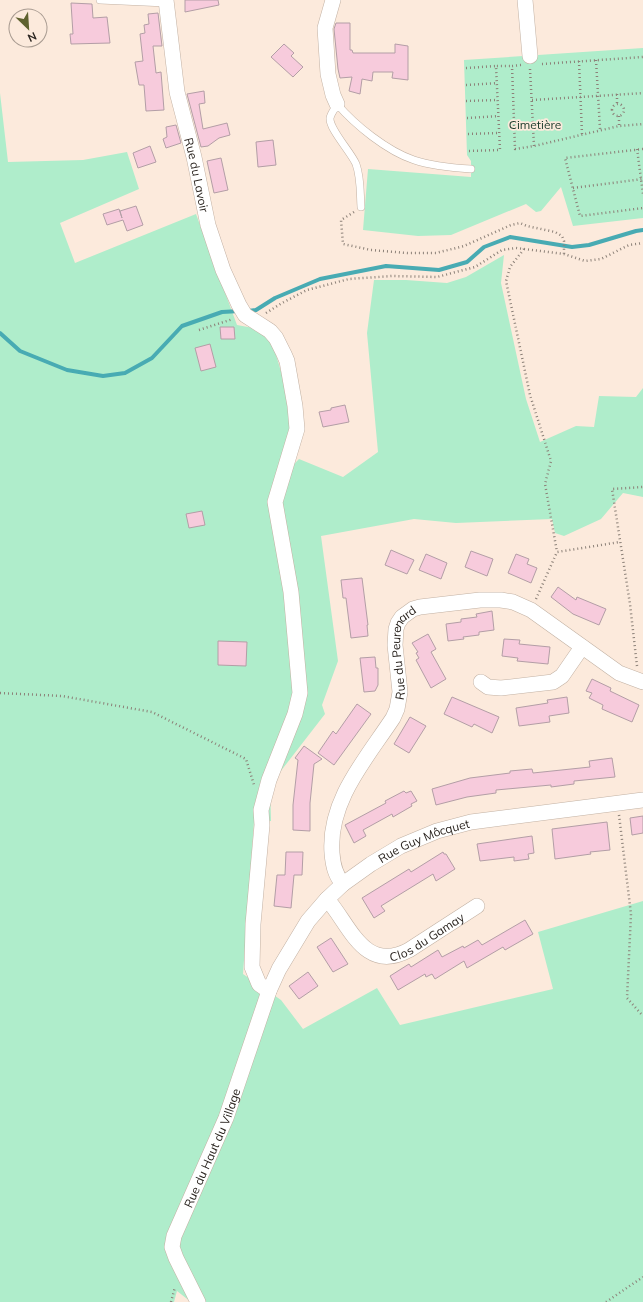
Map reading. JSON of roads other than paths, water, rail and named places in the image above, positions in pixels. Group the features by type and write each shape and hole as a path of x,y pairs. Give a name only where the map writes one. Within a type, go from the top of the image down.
{"street":[{"path":"333,0 325,28 328,74 333,95 337,104"},
{"path":"525,0 530,62"},
{"name":"Rue du Lavoir","path":"166,2 177,92 194,157 208,225 223,270 239,305 251,318 270,331 276,338 287,362 295,406 297,429 275,502 291,592 300,693 295,714 269,780 261,810 262,825 253,924 252,967 259,984 269,991"},
{"name":"Rue du Peurenard","path":"343,884 335,872 332,862 331,840 334,820 350,782 393,718 397,709 400,692 395,637 398,623 408,612 420,607 480,600 501,600 513,602 531,610 618,673 640,681"},
{"path":"481,682 488,687 501,688 553,682 562,676 582,647"},
{"name":"Rue Guy Môcquet","path":"269,991 279,969 308,921 328,899 343,884 371,864 401,846 436,831 471,822 643,800"},
{"name":"Clos du Gamay","path":"328,899 358,943 372,953 385,956 402,954 477,906"},
{"name":"Rue du Haut du Village","path":"198,1302 172,1248 174,1236 226,1118 269,991"}],"lane":[{"path":"100,0 166,2"},
{"path":"361,207 359,177 355,163 335,131 330,120 331,114 337,104 347,115 390,150 414,160 471,169"}],"waterway":[{"path":"248,311 256,310 275,298 320,279 386,266 439,270 467,262 484,247 510,237 572,247 589,245 643,230"},
{"path":"0,333 20,351 67,370 103,376 125,373 152,358 182,326 222,312 240,311"}],"park label":[{"name":"Cimetière","path":"535,124"}]}
